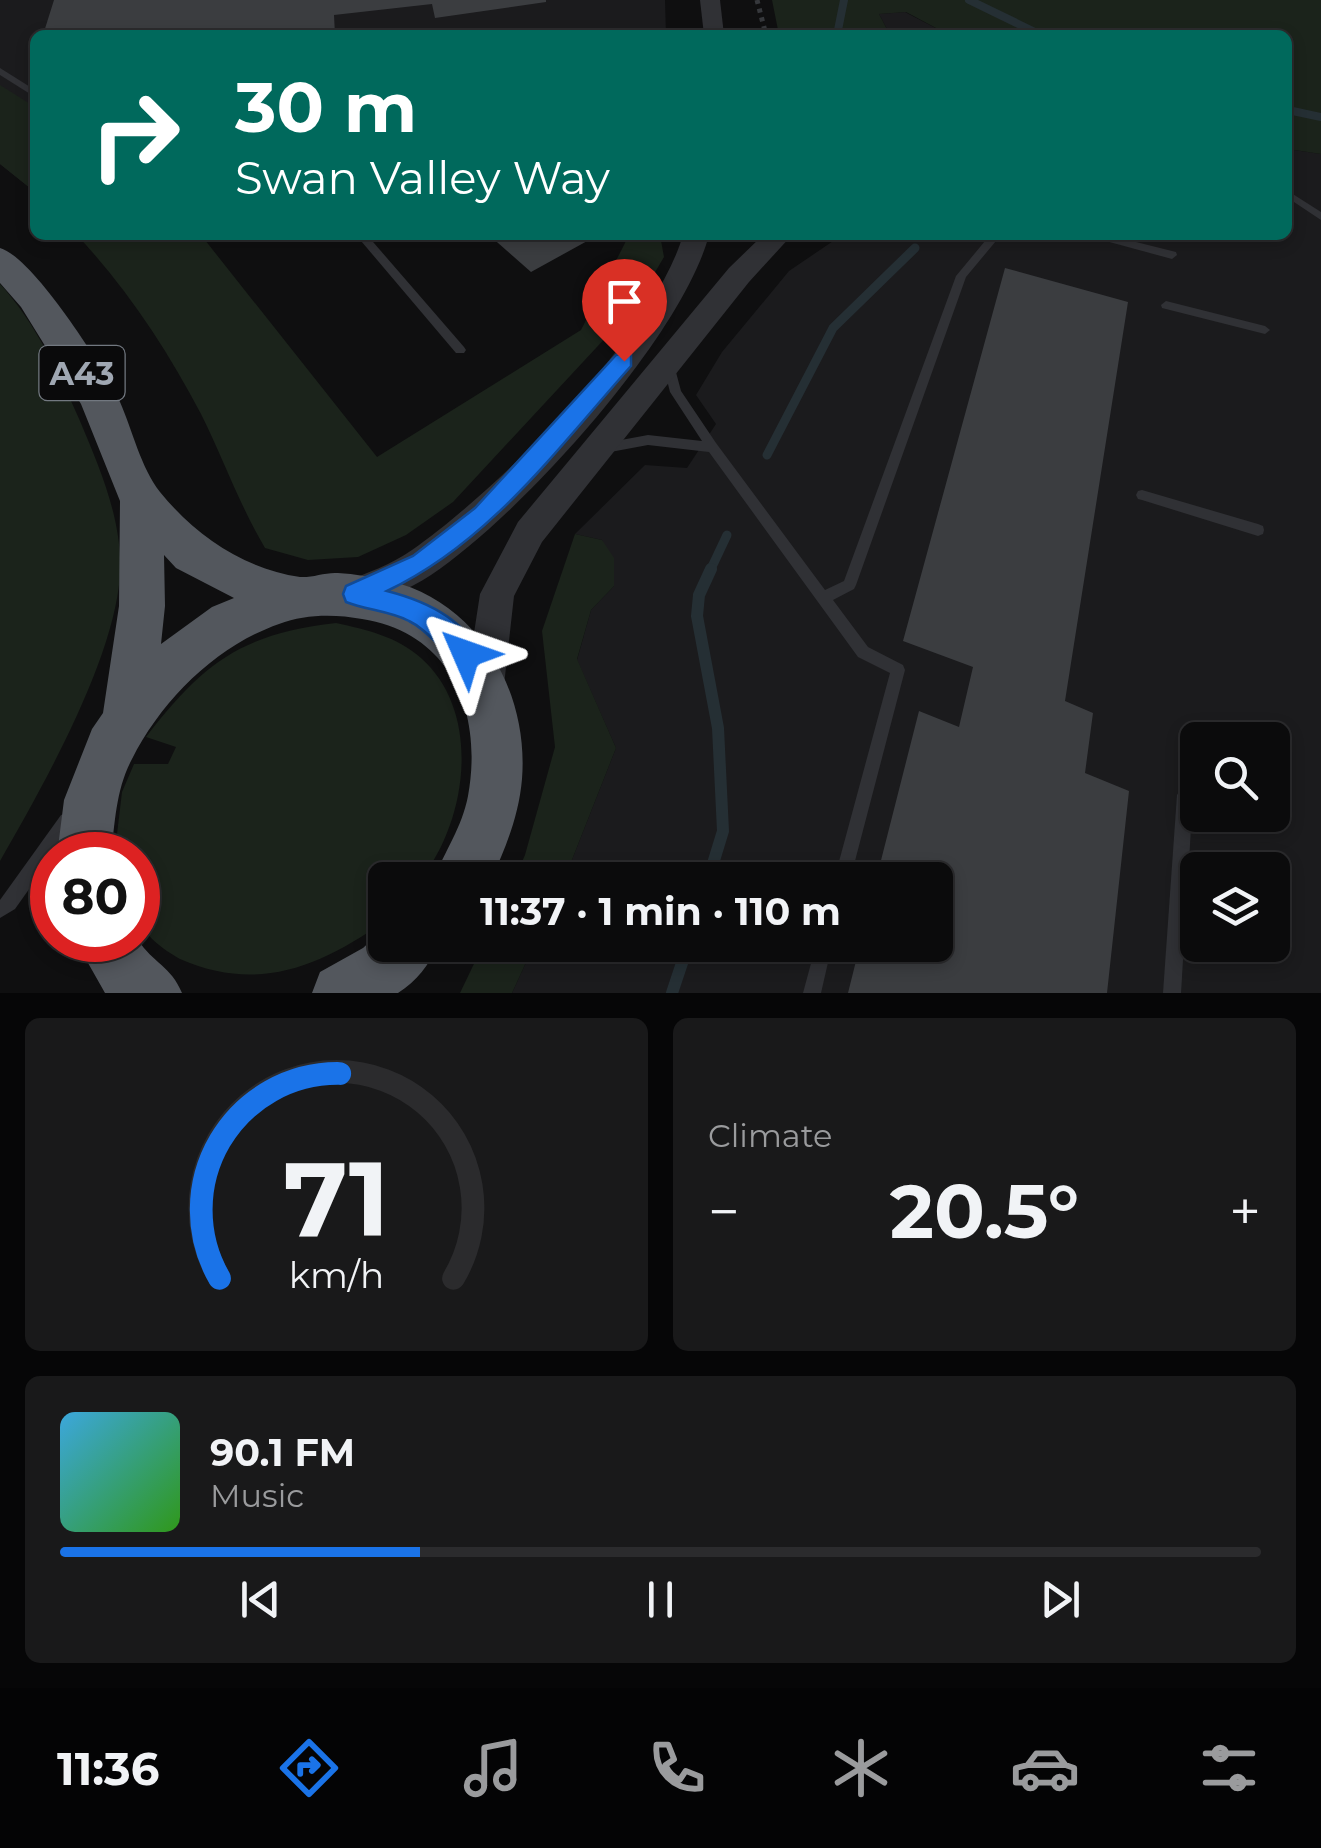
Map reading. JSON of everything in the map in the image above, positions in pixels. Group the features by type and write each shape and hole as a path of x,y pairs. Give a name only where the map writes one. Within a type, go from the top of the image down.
{"highway":[{"name":"A43","path":"0,260 34,298 99,399 140,501"},
{"path":"140,501 192,554 232,577 298,597"},
{"path":"126,718 142,606 140,501"},
{"path":"84,832 95,781 126,718 162,673 205,638 251,612 298,597 355,594 414,610 443,628 466,654 485,685 498,738 494,798 473,862"},
{"path":"119,962 153,993"},
{"path":"340,993 391,962"},
{"path":"402,993 416,962"}],"street":[{"path":"710,0 713,30"},
{"path":"355,594 421,563 483,515 534,463 646,335 690,268 695,240"},
{"path":"485,685 497,594 530,532 739,275 774,240"}],"lane":[{"path":"0,71 30,91"},
{"path":"1292,197 1321,216"},
{"path":"366,240 460,350"},
{"path":"823,598 849,585 962,276 992,240"},
{"path":"1114,240 1172,255"},
{"path":"1166,305 1266,330"},
{"path":"669,364 676,392 712,447 863,652 898,670 847,862"},
{"path":"600,449 648,440 712,447"},
{"path":"1142,495 1258,530"},
{"path":"0,910 10,903 95,781"},
{"path":"1172,993 1183,832"},
{"path":"812,993 820,962"}],"path":[{"path":"758,0 765,30"}],"shaded area":[{"path":"0,0 665,0 666,30 30,30 30,188 0,164"},
{"path":"772,0 1321,0 1321,154 1292,150 1292,30 940,30 906,12 879,14 887,30 778,30"},
{"path":"905,12 939,30 887,30 879,14"},
{"path":"0,85 30,104 30,188 0,164"},
{"path":"1292,150 1321,154 1321,993 512,993 526,962 953,962 953,862 571,862 616,748 577,660 591,610 614,586 602,540 575,534 645,465 687,468 716,424 696,395 722,352 789,271 835,240 1292,240"},
{"path":"81,240 205,240 377,457 581,330 626,240 661,240 664,257 635,306 453,502 406,535 358,557 308,560 265,548 174,366 145,320"},
{"path":"0,284 46,350 88,439 114,515 120,575 115,609 91,684 0,861"},
{"path":"575,534 602,540 614,558 614,586 591,610 577,659 616,748 571,862 522,862 555,747 542,631"},
{"path":"336,623 381,635 411,650 441,681 454,708 460,737 461,768 449,829 432,862 368,862 368,932 336,951 287,970 262,974 208,969 180,959 160,945 160,832 117,832 122,792 134,764 168,764 176,747 146,737 206,671 249,644"},
{"path":"475,962 526,962 512,993 460,993"}],"building":[{"path":"54,0 546,0 435,18 432,4 334,15 335,30 45,30"},
{"path":"495,240 589,240 531,272"},
{"path":"1005,268 1128,302 1065,701 1093,713 1085,773 1129,791 1107,993 848,993 856,962 953,962 953,862 881,862 919,711 959,727 973,667 903,641"}],"waterway":[{"path":"838,30 844,0"},
{"path":"969,0 1031,30"},
{"path":"1292,111 1321,117"},
{"path":"767,455 833,328 915,248"},
{"path":"710,571 727,535"},
{"path":"711,569 699,595 697,616 718,728 723,831 714,862"},
{"path":"672,993 682,962"}],"route":[{"path":"466,654 443,628 414,610 355,594 421,563 483,515 624,361"}]}
